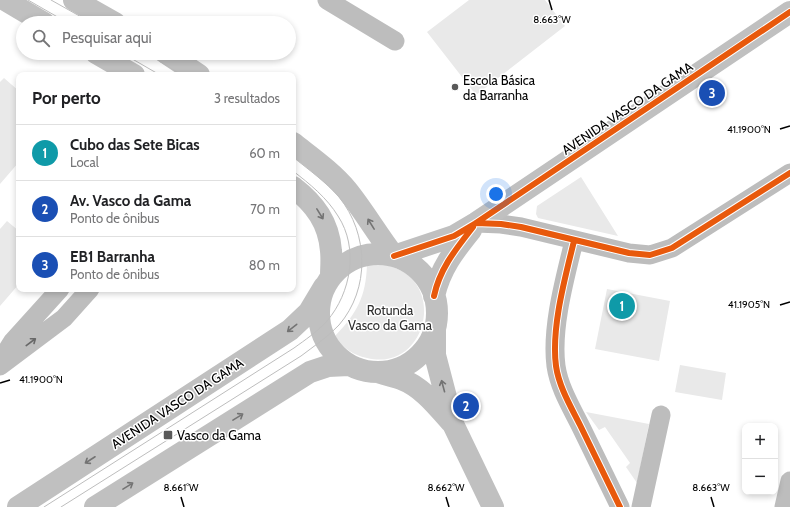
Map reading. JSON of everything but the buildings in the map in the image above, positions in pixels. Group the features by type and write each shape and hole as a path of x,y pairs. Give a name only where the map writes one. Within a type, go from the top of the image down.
{"main road":[{"path":"4,0 32,16"},
{"path":"74,0 103,16"},
{"name":"AVENIDA VASCO DA GAMA","path":"394,256 454,236 476,223 790,12"},
{"path":"108,60 129,72"},
{"path":"176,60 194,72"},
{"path":"296,146 312,158 346,189 394,256"},
{"path":"296,188 306,196 319,212 324,222 330,243 328,282"},
{"name":"AVENIDA VASCO DA GAMA","path":"434,296 441,274 448,260 476,223"},
{"path":"453,424 428,396 415,386 401,379 349,365 335,354 324,339 320,328 318,314 320,302 328,282 340,268 350,261 361,256 375,254 394,256 409,262 429,283 437,310 435,355 453,424 493,507"},
{"name":"AVENIDA VASCO DA GAMA","path":"18,507 290,330 310,312 328,282"},
{"path":"374,372 390,370 406,364 420,354 430,341 436,325"},
{"path":"95,507 310,372 328,366 349,365"}],"street":[{"path":"327,0 395,42"},
{"path":"476,223 501,224 629,253 650,256 672,248 790,173"},
{"path":"574,241 558,322 555,345 556,367 568,400 620,507"},
{"path":"0,360 13,341 57,292"},
{"path":"0,366 64,318 87,292"},
{"path":"642,507 661,415"},
{"path":"784,507 790,481"}],"green space":[{"path":"469,0 545,0 565,26 476,95 427,32"},
{"path":"4,78 16,88 16,165 0,184 0,82"},
{"path":"581,177 618,236 538,218 536,214 537,206"},
{"path":"7,221 16,228 16,287 0,306 0,229"},
{"name":"Rotunda Vasco da Gama","path":"367,264 383,264 405,273 418,287 424,304 423,322 416,339 404,352 388,359 367,358 357,355 341,344 335,336 355,312 359,304 365,286"},
{"path":"607,289 670,301 659,361 595,349"},
{"path":"680,365 726,373 722,400 675,392"},
{"path":"586,412 649,424 637,483 626,467 630,463 605,427 599,430"}],"tram line":[{"path":"28,0 56,16"},
{"path":"51,0 80,16"},
{"path":"134,60 155,72"},
{"path":"157,60 177,72"},
{"path":"61,507 301,356 335,329 349,311 361,278 362,261 356,228 349,212 339,197 323,181 296,159"},
{"path":"44,507 294,348 327,321 335,310 347,284 350,256 349,242 345,229 334,209 318,192 296,173"}],"cycle path":[{"path":"394,256 454,236 476,223 790,12"},
{"path":"476,223 501,224 521,227 629,253 650,255 672,248 790,173"},
{"path":"434,296 444,268 473,227"},
{"path":"574,241 557,320 555,336 556,366 566,397 620,507"}],"place":[{"name":"Escola Básica da Barranha","path":"455,87"},
{"name":"EB1 Barranha","path":"712,93"},
{"name":"Cubo das Sete Bicas","path":"622,306"},
{"name":"Av. Vasco da Gama","path":"466,406"},
{"name":"Vasco da Gama","path":"168,435"}]}
